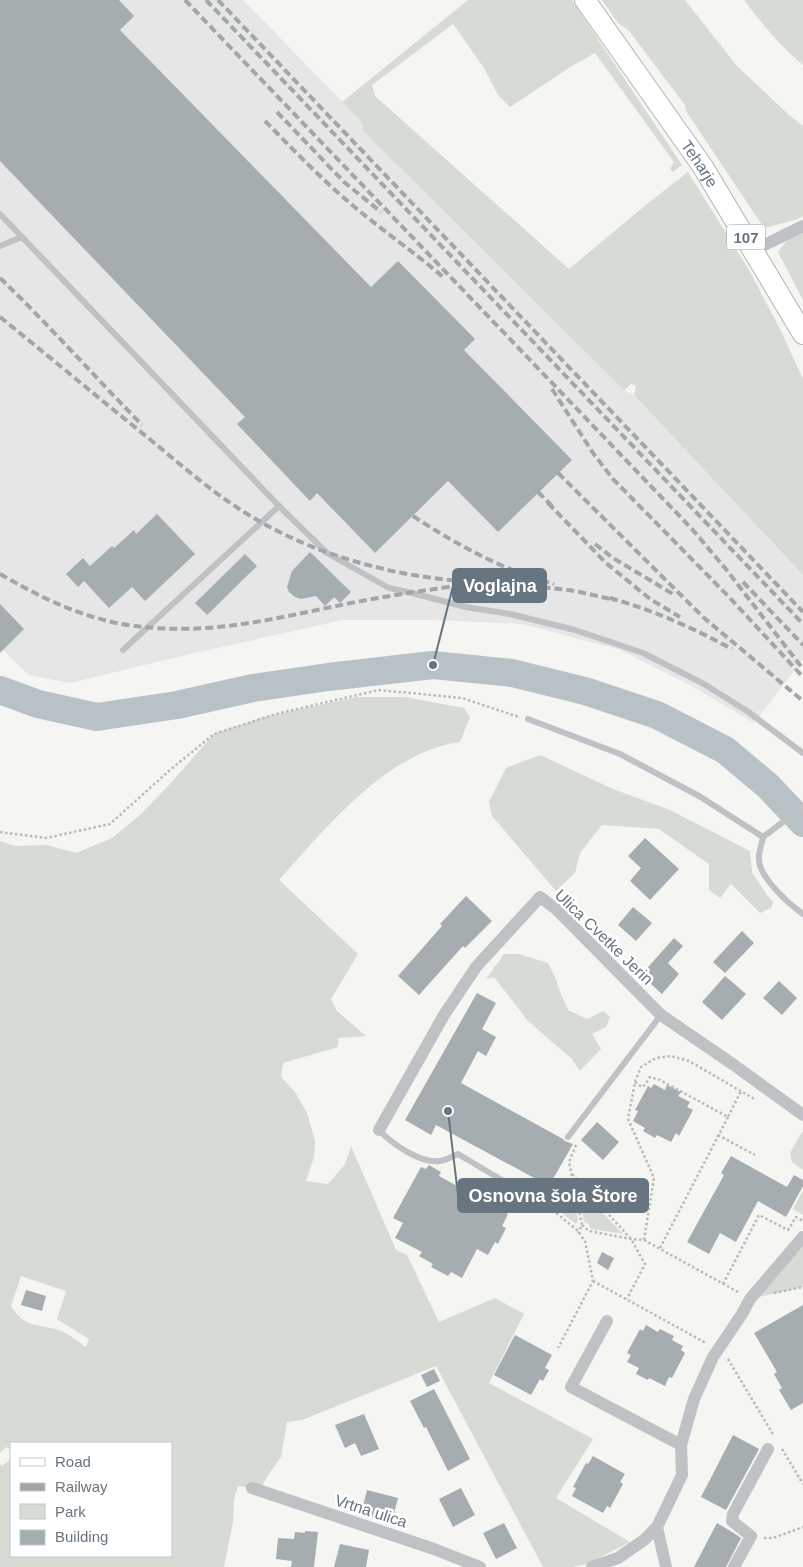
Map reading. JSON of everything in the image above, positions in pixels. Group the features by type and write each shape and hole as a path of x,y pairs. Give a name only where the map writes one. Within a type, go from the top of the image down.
{"main road":[{"name":"Teharje","path":"585,0 703,166 803,334"}],"street":[{"path":"754,250 803,226"},
{"name":"Ulica Cvetke Jerin","path":"379,1130 444,1015 476,967 540,897 556,909 660,1015 803,1115"},
{"path":"592,1567 618,1558 644,1540 657,1527 682,1475 681,1445 694,1399 719,1347 742,1314 750,1298 803,1237"},
{"path":"607,1320 571,1388 681,1445"},
{"path":"734,1567 751,1536 732,1521 733,1514 768,1450"},
{"name":"Vrtna ulica","path":"252,1488 434,1549 480,1567"},
{"path":"657,1527 666,1567"}],"lane":[{"path":"0,214 279,506 327,553 389,588 574,630 643,653 713,690 746,710 803,753"},
{"path":"0,246 22,237"},
{"path":"123,650 279,506"},
{"path":"528,719 620,754 699,796 764,837"},
{"path":"803,807 764,837 759,861 768,880 803,914"},
{"path":"568,1136 660,1015"},
{"path":"379,1130 388,1140 425,1160 440,1161 458,1154 522,1192"}],"path":[{"path":"0,832 46,838 110,824 170,770 214,734 276,714 379,690 462,698 528,719"},
{"path":"644,1240 654,1178 628,1119 635,1082 641,1067 656,1058 671,1056 689,1061 758,1101"},
{"path":"635,1082 642,1086 645,1085 650,1077 660,1080 728,1117"},
{"path":"660,1248 741,1091"},
{"path":"574,1129 577,1141 569,1162 582,1224 589,1231 644,1240 750,1298 803,1287"},
{"path":"718,1135 755,1155"},
{"path":"572,1174 631,1239 645,1264 627,1299"},
{"path":"522,1192 538,1198 578,1233 584,1241 593,1281 558,1348"},
{"path":"723,1284 759,1215 788,1230 796,1217 803,1221"},
{"path":"578,1233 582,1224"},
{"path":"593,1281 719,1347 803,1484"},
{"path":"742,1529 754,1531 764,1538 773,1538 803,1527"}],"shaded area":[{"path":"0,0 243,0 363,123 362,130 624,390 634,395 803,575 803,659 754,723 692,686 620,650 523,624 433,620 343,620 70,683 29,675 0,647"}],"green space":[{"path":"468,0 572,0 682,165 673,172 670,169 674,162 595,53 510,107 498,95 484,68 453,24 372,85 375,96 569,269 688,172 749,270 781,331 803,379 803,575 634,395 636,386 631,384 624,390 362,130 363,123 342,102"},
{"path":"602,0 685,0 737,66 803,126 803,216 764,228 686,111 685,105 629,31 618,23"},
{"path":"744,0 803,0 803,65 772,34"},
{"path":"803,233 803,300 778,252 789,238"},
{"path":"357,697 405,697 464,708 470,717 460,742 433,749 407,760 359,795 337,816 279,880 358,954 331,999 337,1011 366,1036 338,1038 338,1047 283,1063 281,1077 295,1092 307,1113 315,1141 314,1157 306,1181 328,1184 345,1164 351,1146 396,1250 407,1255 439,1322 495,1298 524,1314 489,1383 593,1439 556,1498 630,1542 587,1564 573,1567 543,1567 436,1366 302,1420 287,1422 281,1457 262,1486 252,1488 238,1486 234,1500 233,1522 224,1567 0,1567 0,1464 2,1466 10,1460 10,1557 172,1557 172,1442 10,1442 10,1449 6,1447 0,1453 0,841 15,846 47,845 76,853 112,838 140,815 214,734 264,717","holes":["21,1276 66,1291 57,1319 89,1339 86,1347 63,1332 28,1323 17,1314 11,1306"]},
{"path":"540,755 613,789 670,810 750,851 752,872 773,902 771,908 760,913 731,884 720,898 709,890 709,864 659,829 602,825 580,853 575,873 556,891 492,816 489,802 506,768"},
{"path":"504,954 519,954 548,963 568,1010 587,1019 604,1011 610,1017 606,1027 592,1034 601,1049 580,1071 572,1059 528,1021 494,977 486,979"},
{"path":"802,1132 803,1170 792,1162 790,1153"},
{"path":"569,1179 578,1220 576,1224 539,1195 545,1192 553,1195 557,1183"},
{"path":"576,1185 623,1234 591,1229 589,1224 584,1222"},
{"path":"803,1190 803,1215 793,1209"},
{"path":"803,1247 803,1287 750,1299"}],"building":[{"path":"0,0 119,0 134,16 120,30 371,287 398,261 475,339 464,350 572,460 498,532 448,481 375,553 317,493 310,501 237,424 245,417 0,161"},
{"path":"157,514 195,554 145,601 132,587 109,608 84,581 78,587 66,574 83,558 90,566 112,546 114,548 134,530 136,534"},
{"path":"310,552 351,592 340,603 334,597 325,606 316,596 301,599 289,592 287,587 292,571"},
{"path":"245,554 257,566 207,615 195,603"},
{"path":"0,604 24,629 0,653"},
{"path":"645,838 679,869 650,900 630,881 641,868 628,856"},
{"path":"466,896 492,921 465,948 463,946 419,995 398,976 442,926 440,924"},
{"path":"633,907 652,923 636,941 618,925"},
{"path":"742,931 754,943 725,973 713,962"},
{"path":"674,938 683,946 668,963 679,974 662,994 641,975"},
{"path":"725,976 746,994 722,1020 702,1002"},
{"path":"779,981 797,998 782,1015 763,998"},
{"path":"477,993 496,1003 482,1029 496,1037 486,1056 478,1051 461,1083 573,1144 549,1186 436,1125 431,1135 405,1120"},
{"path":"654,1084 665,1090 667,1085 681,1092 678,1096 690,1102 687,1107 693,1110 679,1136 676,1133 671,1142 657,1135 655,1138 643,1131 645,1128 633,1121 638,1111 635,1110 648,1086 651,1088"},
{"path":"597,1122 619,1142 603,1160 581,1140"},
{"path":"731,1156 787,1187 794,1175 803,1180 803,1186 786,1217 758,1201 736,1242 720,1233 709,1254 687,1242 724,1175 721,1173"},
{"path":"429,1165 441,1172 439,1176 508,1214 502,1226 506,1228 498,1244 495,1242 488,1255 477,1249 462,1278 451,1272 448,1276 431,1267 433,1264 419,1256 422,1252 395,1238 403,1223 393,1218 421,1167 426,1169"},
{"path":"602,1252 614,1258 608,1270 597,1263"},
{"path":"26,1290 46,1296 42,1311 21,1305"},
{"path":"803,1305 803,1403 791,1410 779,1390 782,1388 774,1374 777,1372 754,1333"},
{"path":"646,1325 658,1332 660,1329 674,1336 672,1340 683,1346 681,1350 685,1353 672,1378 669,1377 665,1386 636,1374 639,1368 627,1362 631,1355 627,1353 640,1329 643,1331"},
{"path":"515,1335 552,1355 545,1368 549,1370 543,1381 540,1379 531,1395 494,1375"},
{"path":"434,1369 440,1381 427,1387 421,1375"},
{"path":"434,1389 470,1459 448,1471 426,1427 424,1428 410,1401"},
{"path":"364,1414 379,1449 361,1456 355,1443 345,1448 335,1425"},
{"path":"733,1435 759,1449 726,1510 701,1497"},
{"path":"593,1456 625,1474 620,1482 623,1484 610,1508 607,1506 603,1513 572,1496 576,1488 573,1487 586,1463 588,1464"},
{"path":"461,1488 475,1515 453,1527 439,1499"},
{"path":"367,1490 398,1498 392,1522 361,1514"},
{"path":"504,1523 517,1548 496,1559 483,1533"},
{"path":"717,1523 741,1538 726,1567 694,1567"},
{"path":"305,1531 318,1532 314,1567 291,1567 292,1561 276,1559 278,1538 294,1539 295,1532 305,1533"},
{"path":"340,1544 369,1550 366,1567 334,1567"}],"waterway":[{"path":"0,690 38,704 97,717 177,705 253,688 433,665 512,673 585,691 657,715 725,750 768,786 803,823"}],"railway":[{"path":"185,0 692,529 725,568 803,669"},
{"path":"206,0 803,624"},
{"path":"218,0 803,612"},
{"path":"277,112 344,182 381,212"},
{"path":"265,121 361,213 443,277"},
{"path":"0,278 142,425"},
{"path":"0,317 205,484 246,513 290,537 352,561 406,574 449,580 560,589 615,600"},
{"path":"552,389 593,453 613,479 729,597 803,677"},
{"path":"558,473 703,617 803,701"},
{"path":"538,492 552,506"},
{"path":"548,503 606,563 650,599 680,617"},
{"path":"413,516 481,556 517,572 554,584"},
{"path":"595,544 613,558 673,594"},
{"path":"0,574 29,590 90,616 122,624 181,629 237,625 379,598 463,585"},
{"path":"743,582 803,645"},
{"path":"610,598 672,620 732,649"}],"place":[{"name":"Voglajna","path":"433,665"},
{"name":"Osnovna šola Štore","path":"448,1111"}]}
